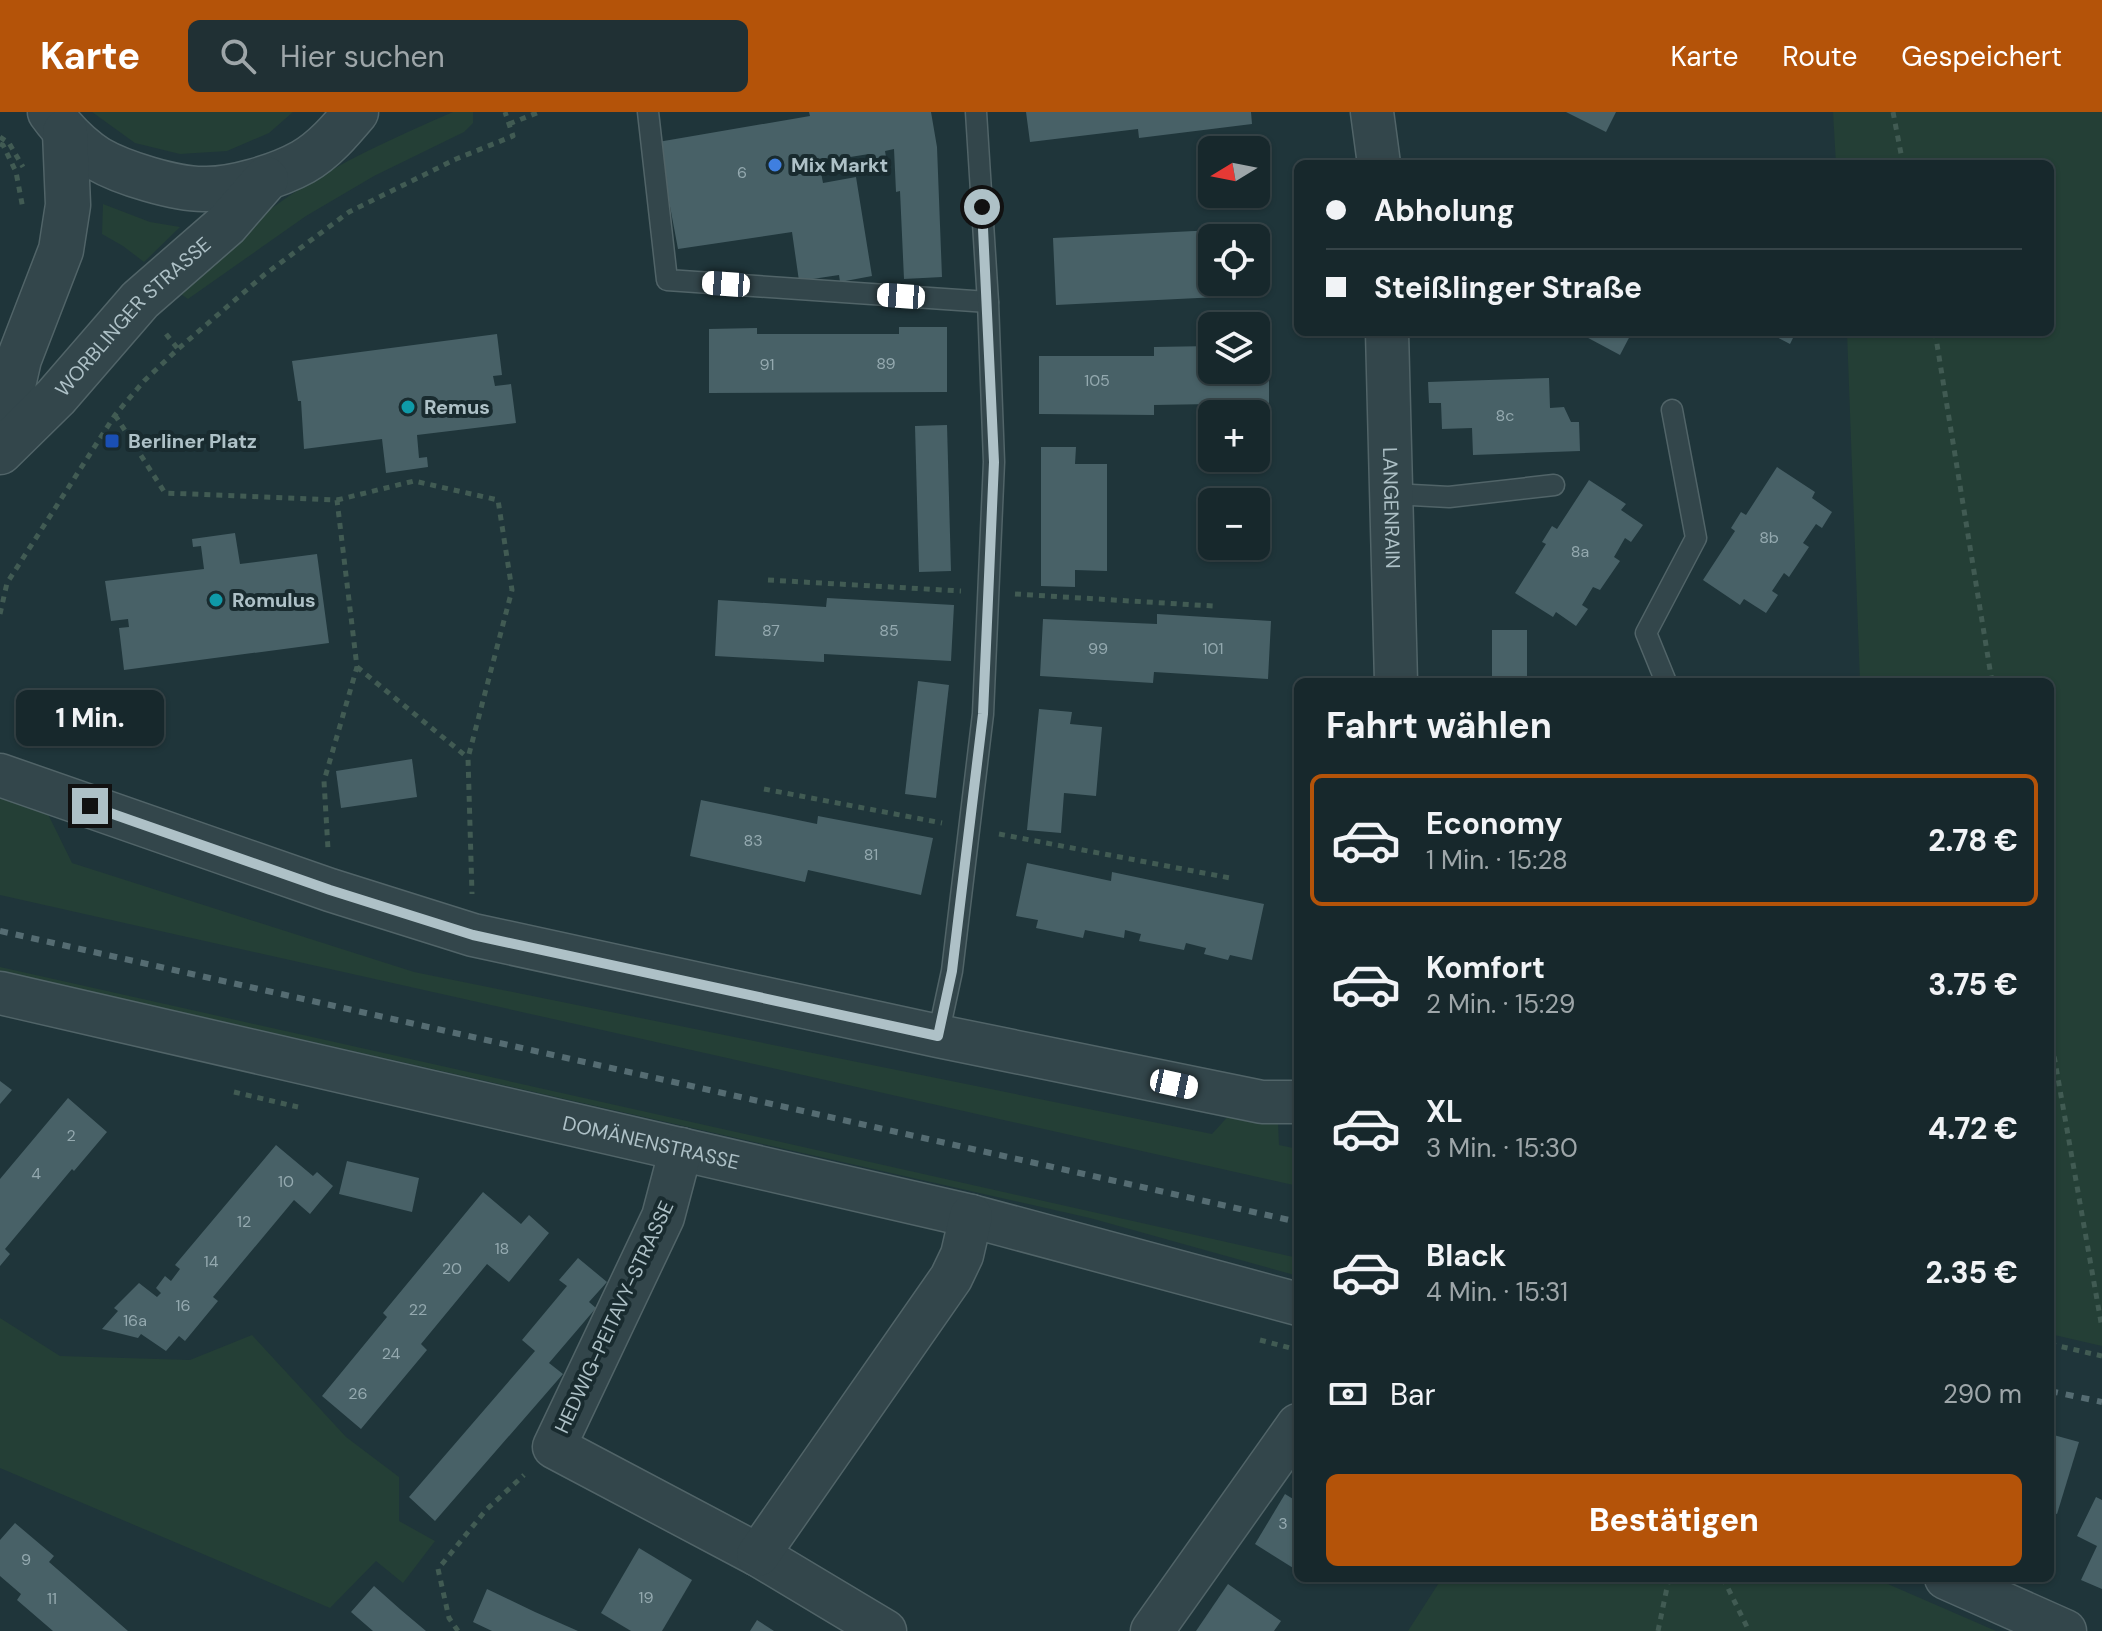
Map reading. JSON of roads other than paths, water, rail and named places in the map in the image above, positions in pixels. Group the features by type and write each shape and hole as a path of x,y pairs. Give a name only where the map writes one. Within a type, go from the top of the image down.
{"street":[{"path":"58,122 97,158 141,177 203,189 266,179 303,162 336,136 356,112"},
{"path":"1372,112 1378,160"},
{"path":"0,442 19,359 61,250 68,205 58,122"},
{"name":"WORBLINGER STRASSE","path":"0,452 56,397 140,300 226,225 266,179"},
{"name":"LANGENRAIN","path":"1387,336 1396,678"},
{"path":"0,775 330,890 473,935 938,1036 1262,1102 1294,1102"},
{"name":"DOMÄNENSTRASSE","path":"0,993 971,1216 1294,1303"},
{"name":"HEDWIG-PEITAVY-STRASSE","path":"681,1149 663,1217 554,1447 758,1555 885,1631"},
{"path":"758,1555 951,1278 962,1255 971,1216"},
{"path":"1152,1631 1294,1431"},
{"path":"1955,1582 2065,1631"}],"lane":[{"path":"648,112 667,280 988,302"},
{"path":"938,1036 952,971 983,714 994,462 976,112"},
{"path":"1664,678 1646,633 1696,538 1672,410"},
{"path":"1393,494 1449,497 1554,485"}],"railway":[{"path":"0,931 1294,1221"},
{"path":"2054,1392 2102,1402"}],"place":[{"name":"Mix Markt","path":"775,165"},
{"name":"Remus","path":"408,407"},
{"name":"Berliner Platz","path":"112,441"},
{"name":"Romulus","path":"216,600"}]}
